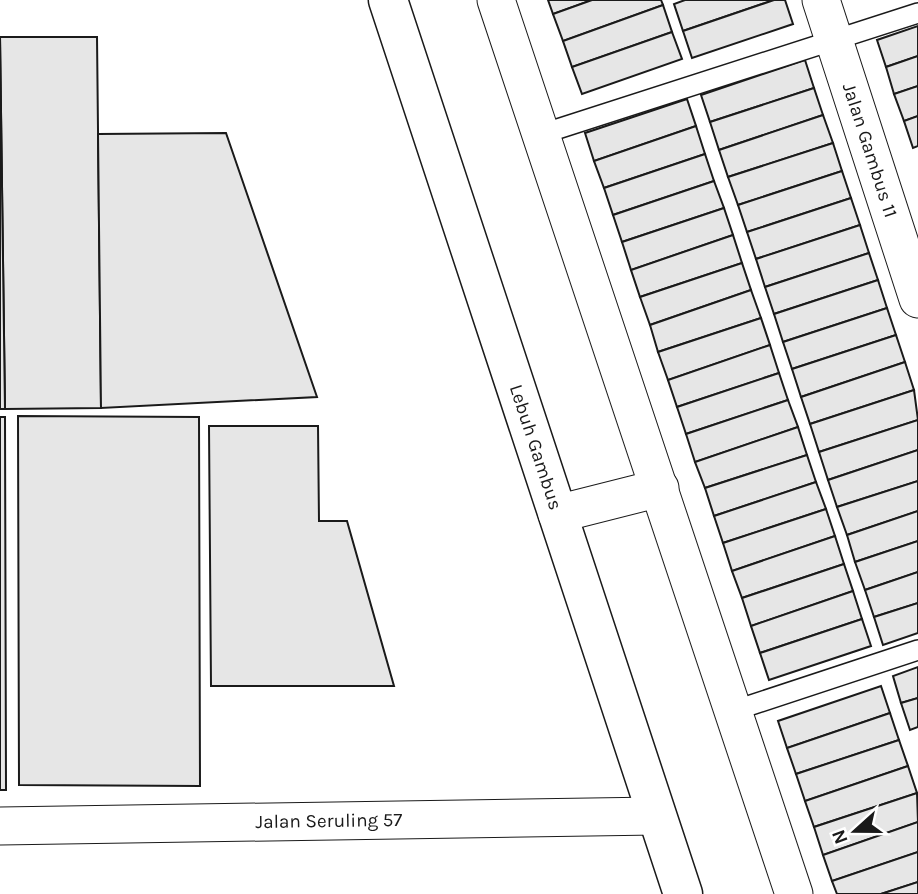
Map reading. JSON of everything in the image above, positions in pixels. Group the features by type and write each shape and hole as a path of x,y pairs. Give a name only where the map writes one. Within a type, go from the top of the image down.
{"street":[{"name":"Lebuh Gambus","path":"388,0 682,894"},
{"path":"496,0 794,894"},
{"name":"Jalan Gambus 11","path":"821,0 918,299"},
{"path":"557,514 660,488"},
{"name":"Jalan Seruling 57","path":"0,826 656,816"}],"lane":[{"path":"542,134 918,13"},
{"path":"733,711 918,650"}],"building":[{"path":"548,0 592,0 553,14"},
{"path":"592,0 661,0 663,5 563,41 553,14"},
{"path":"685,0 774,0 683,31 674,4"},
{"path":"774,0 785,0 793,24 692,58 683,31"},
{"path":"663,5 672,32 572,67 563,41"},
{"path":"918,26 918,56 886,67 877,40"},
{"path":"672,32 682,59 582,94 572,67"},
{"path":"0,37 97,37 101,408 5,409"},
{"path":"0,37 5,409 0,409"},
{"path":"918,56 918,86 894,94 886,67"},
{"path":"805,60 814,88 710,122 701,95"},
{"path":"918,86 918,116 904,121 894,94"},
{"path":"814,88 823,115 719,150 710,122"},
{"path":"687,99 696,126 594,161 585,133"},
{"path":"823,115 833,143 728,177 719,150"},
{"path":"918,116 918,146 913,148 904,121"},
{"path":"696,126 705,154 604,188 594,161"},
{"path":"226,133 317,397 101,408 98,134"},
{"path":"833,143 842,171 738,205 728,177"},
{"path":"705,154 714,181 613,215 604,188"},
{"path":"842,171 851,198 747,232 738,205"},
{"path":"714,181 724,208 622,242 613,215"},
{"path":"851,198 860,225 756,259 747,232"},
{"path":"724,208 733,235 631,270 622,242"},
{"path":"860,225 869,253 765,287 756,259"},
{"path":"733,235 742,263 640,297 631,270"},
{"path":"869,253 878,280 774,314 765,287"},
{"path":"742,263 751,290 650,325 640,297"},
{"path":"878,280 887,308 783,342 774,314"},
{"path":"751,290 761,318 658,352 650,325"},
{"path":"887,308 896,335 792,369 783,342"},
{"path":"761,318 770,345 668,380 658,352"},
{"path":"896,335 905,362 801,397 792,369"},
{"path":"770,345 779,373 677,407 668,380"},
{"path":"905,362 914,390 810,424 801,397"},
{"path":"779,373 788,400 686,434 677,407"},
{"path":"914,390 918,420 819,452 810,424"},
{"path":"788,400 798,427 695,462 686,434"},
{"path":"18,416 199,417 200,786 19,785"},
{"path":"0,417 5,417 6,790 0,790"},
{"path":"918,420 918,450 828,480 819,452"},
{"path":"209,426 318,426 319,521 347,521 394,686 211,686"},
{"path":"798,427 807,455 705,488 695,462"},
{"path":"918,450 918,481 837,507 828,480"},
{"path":"807,455 816,482 714,516 705,488"},
{"path":"918,481 918,511 847,535 837,507"},
{"path":"816,482 826,509 723,543 714,516"},
{"path":"826,509 835,536 732,571 723,543"},
{"path":"918,511 918,541 855,562 847,535"},
{"path":"835,536 844,564 742,598 732,571"},
{"path":"918,541 918,572 865,590 855,562"},
{"path":"844,564 853,591 751,626 742,598"},
{"path":"918,572 918,603 874,617 865,590"},
{"path":"853,591 862,619 760,653 751,626"},
{"path":"918,603 918,633 883,645 874,617"},
{"path":"862,619 871,646 769,680 760,653"},
{"path":"918,667 918,698 901,703 893,676"},
{"path":"881,686 890,713 787,748 778,721"},
{"path":"918,698 918,727 910,730 901,703"},
{"path":"890,713 899,740 796,774 787,748"},
{"path":"899,740 908,766 805,801 796,774"},
{"path":"908,766 917,793 814,827 805,801"},
{"path":"917,793 918,822 823,855 814,827"},
{"path":"918,822 918,852 832,881 823,855"},
{"path":"918,852 918,882 881,894 837,894 832,881"},
{"path":"918,882 918,894 881,894"}]}
